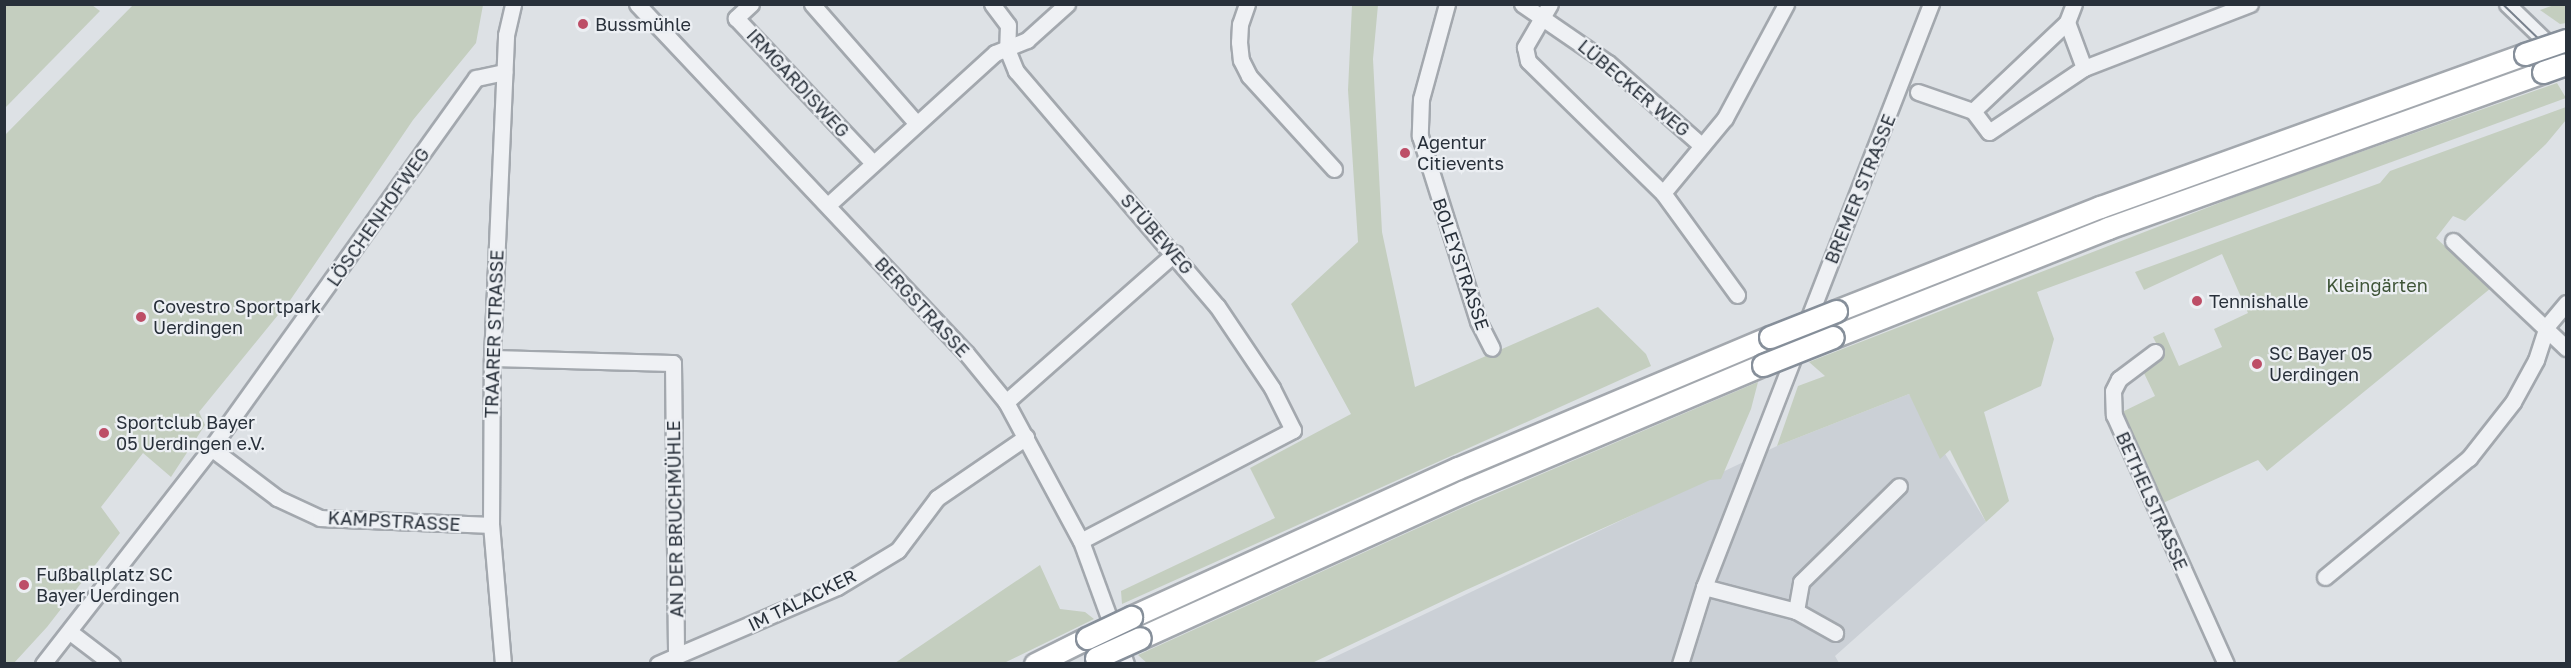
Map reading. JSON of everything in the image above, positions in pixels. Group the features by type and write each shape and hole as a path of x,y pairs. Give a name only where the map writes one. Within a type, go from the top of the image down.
{"highway":[{"path":"1035,663 1410,489 1770,337 2100,207 2566,40"},
{"path":"1091,661 1464,490 1764,365 2119,224 2566,62"}],"street":[{"name":"TRAARER STRASSE","path":"503,663 491,525 492,358 504,72 513,4"},
{"name":"BERGSTRASSE","path":"637,4 828,206 1006,402 1081,541 1126,663"},
{"name":"IRMGARDISWEG","path":"751,4 736,18 873,163"},
{"path":"812,4 916,123"},
{"name":"STÜBEWEG","path":"992,4 1010,31 1007,49 1016,71 1174,253 1251,354 1293,430 1081,541"},
{"path":"828,206 995,53 1027,40 1067,4"},
{"path":"1247,4 1240,24 1239,42 1241,60 1249,76 1334,168"},
{"name":"BOLEYSTRASSE","path":"1447,4 1421,99 1420,136 1478,321 1492,348"},
{"name":"LÜBECKER WEG","path":"1522,4 1547,11 1702,146 1663,193"},
{"path":"1702,146 1745,85 1786,4"},
{"name":"BREMER STRASSE","path":"1680,663 1704,587 1931,4"},
{"path":"1973,111 2067,22 2074,4"},
{"path":"1918,92 1973,111 1989,132 2084,68 2250,4"},
{"path":"2507,4 2566,62"},
{"path":"1547,11 1525,47 1528,61 1663,193 1737,295"},
{"path":"2067,22 2084,68"},
{"name":"LÖSCHENHOFWEG","path":"43,663 70,632 211,448 476,78 504,72"},
{"path":"2453,242 2547,327 2566,348"},
{"path":"1006,402 1174,253"},
{"path":"2325,577 2469,458 2513,402 2536,360 2547,327 2566,303"},
{"name":"BETHELSTRASSE","path":"2156,351 2119,379 2113,391 2114,415 2226,663"},
{"name":"AN DER BRUCHMÜHLE","path":"492,358 673,363 676,656"},
{"name":"IM TALACKER","path":"676,656 837,587 898,549 937,498 1026,437"},
{"name":"KAMPSTRASSE","path":"211,448 277,498 320,518 491,525"},
{"path":"1796,612 1801,582 1899,486"},
{"path":"1704,587 1796,612 1835,633"},
{"path":"70,632 112,663"},
{"path":"658,663 676,656"}],"shaded area":[{"path":"1909,394 1986,522 1835,656 1839,663 1320,664 1777,446"}],"green space":[{"path":"5,4 92,5 100,11 5,108"},
{"name":"Covestro Sportpark Uerdingen","path":"134,4 483,5 476,43 413,120 291,299 199,412 205,425 171,477 143,453 101,507 120,533 47,627 14,663 5,663 5,135"},
{"path":"1352,5 1378,5 1373,59 1382,232 1415,387 1598,307 1646,354 1651,366 1122,604 1121,591 1275,518 1250,468 1351,414 1291,304 1358,242 1348,90"},
{"path":"2554,5 2566,5 2566,23 2560,24 2540,10"},
{"path":"2557,83 2566,98 2037,292 2054,339 2041,386 1984,412 2009,501 1986,522 1950,450 1940,459 1909,394 1777,446 1798,386 1825,376 1809,362 2258,188"},
{"name":"Kleingärten","path":"2566,107 2566,120 2546,144 2465,221 2453,216 2436,238 2491,288 2267,471 2258,460 2163,503 2122,412 2155,396 2142,369 2157,345 2153,337 2164,332 2179,366 2222,347 2214,329 2248,313 2222,254 2144,290 2135,272 2380,183 2390,171"},
{"path":"1758,382 1751,409 1721,479 1710,480 1466,590 1312,663 1148,664 1138,655 1462,508"},
{"path":"1040,565 1060,609 1085,612 1094,619 1004,663 895,663"}],"tram line":[{"path":"2503,4 2566,65"}],"place":[{"name":"Bussmühle","path":"583,24"},
{"name":"Agentur Citievents","path":"1405,153"},
{"name":"Tennishalle","path":"2197,301"},
{"name":"Covestro Sportpark Uerdingen","path":"141,317"},
{"name":"SC Bayer 05 Uerdingen","path":"2257,364"},
{"name":"Sportclub Bayer 05 Uerdingen e.V.","path":"104,433"},
{"name":"Fußballplatz SC Bayer Uerdingen","path":"24,585"}]}
